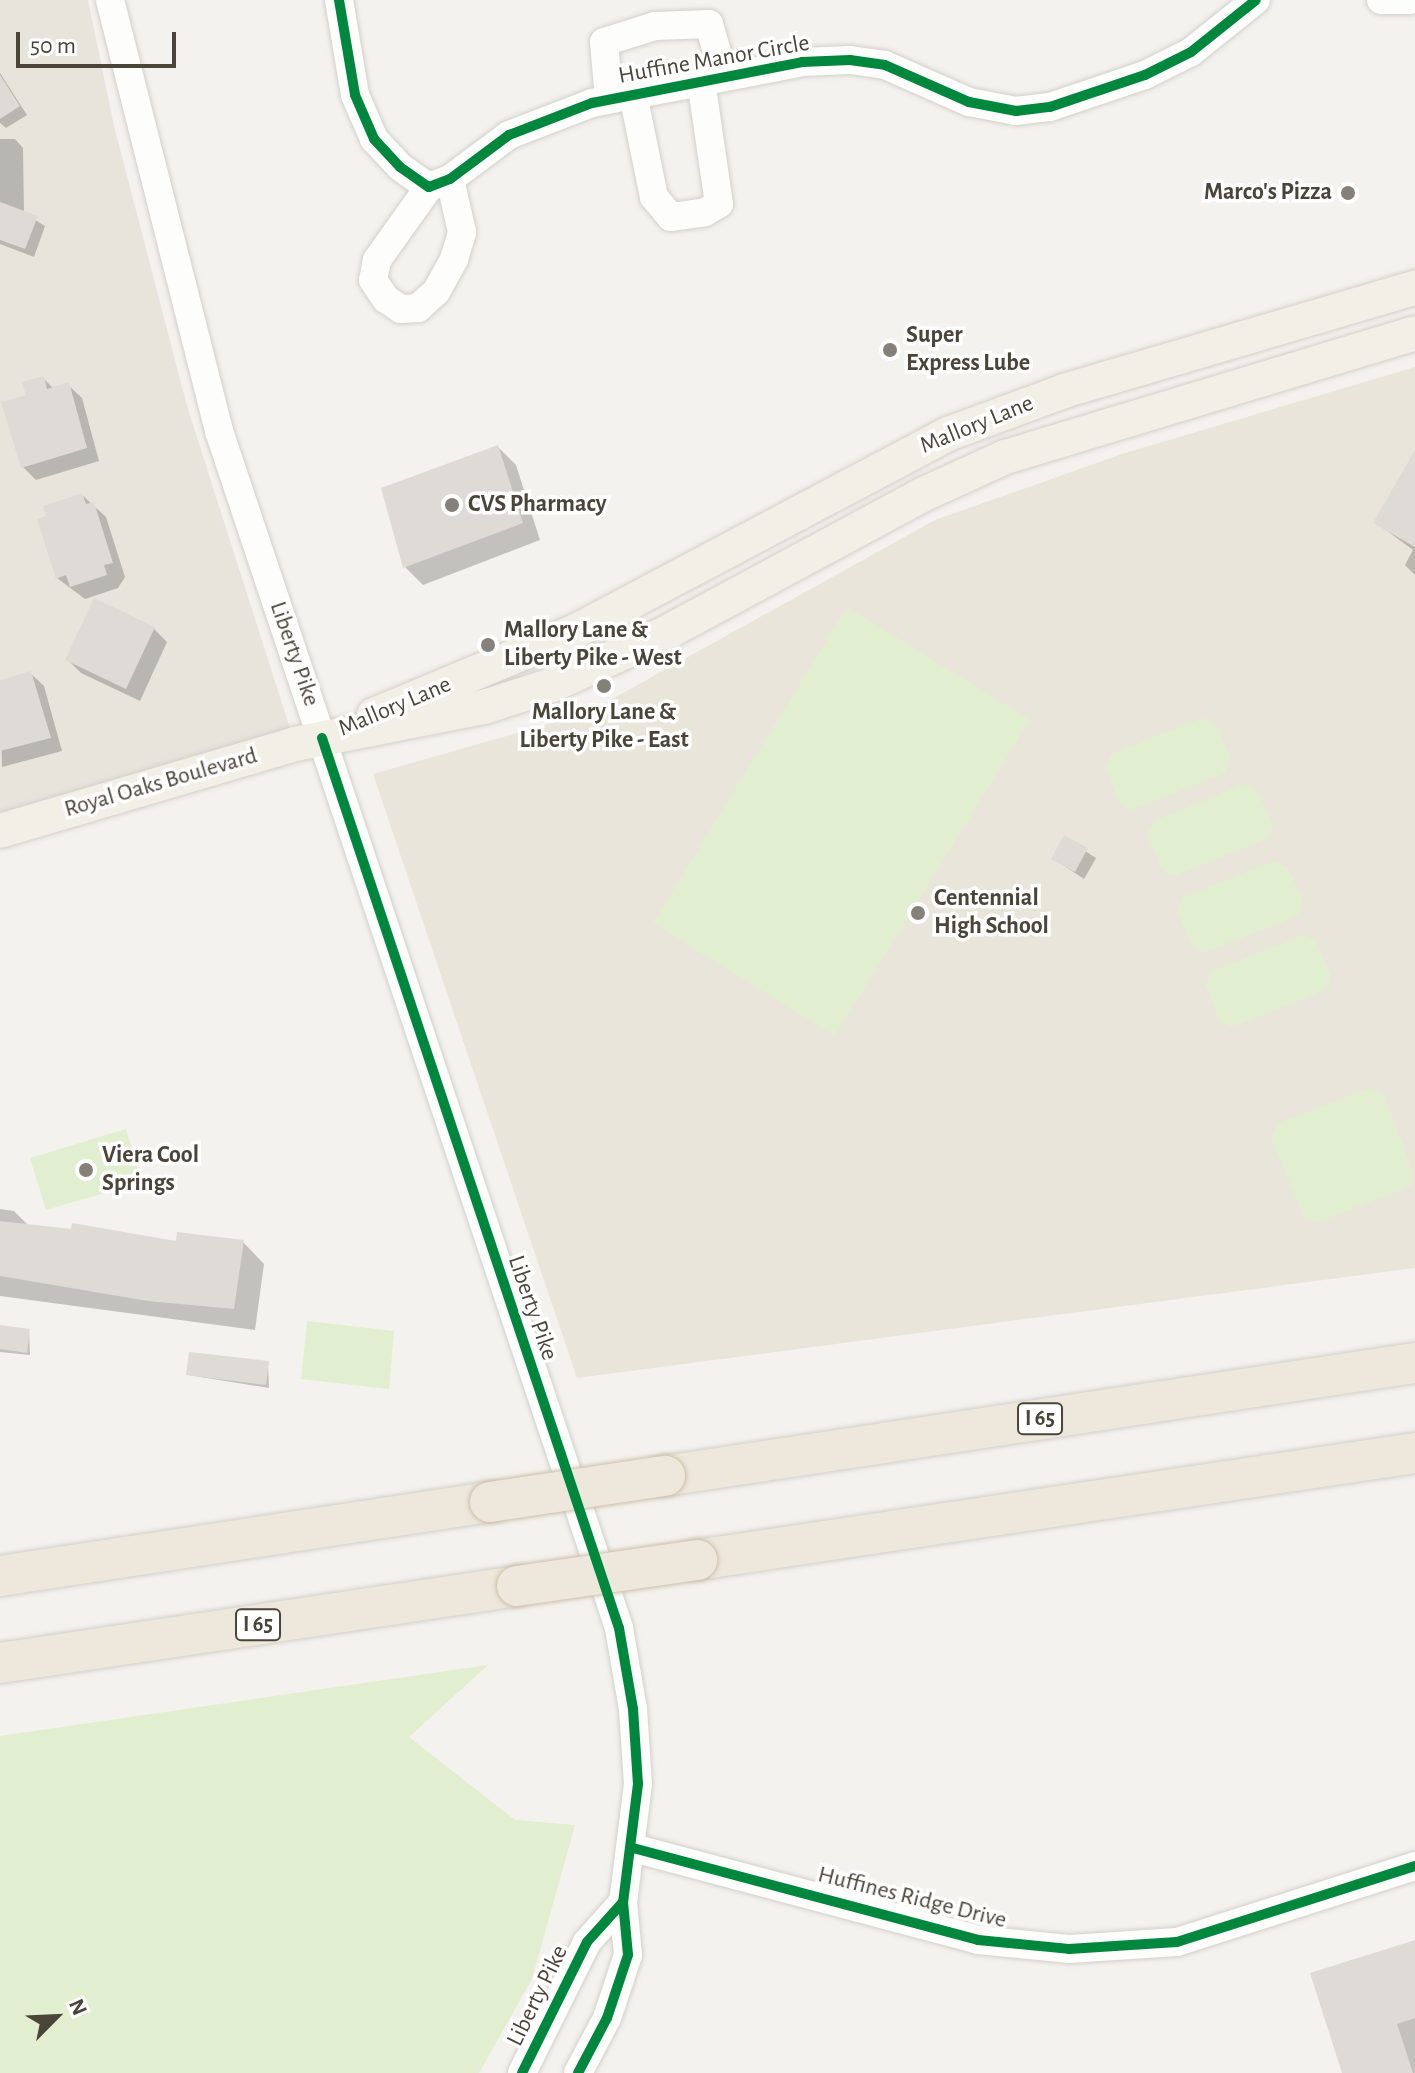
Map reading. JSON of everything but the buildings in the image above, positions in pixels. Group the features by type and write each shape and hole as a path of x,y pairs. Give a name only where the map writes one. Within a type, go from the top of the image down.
{"highway":[{"name":"I 65","path":"0,1576 1415,1363"},
{"name":"I 65","path":"0,1663 1415,1453"}],"main road":[{"name":"Mallory Lane","path":"322,738 576,631 948,434 1064,391 1415,288"},
{"name":"Mallory Lane","path":"322,738 484,707 552,685 664,634 963,475 1076,432 1415,333"},
{"path":"1156,365 1169,405"},
{"name":"Royal Oaks Boulevard","path":"0,831 322,738"}],"street":[{"name":"Huffine Manor Circle","path":"339,0 355,95 374,139 400,167 439,183 509,135 621,96 802,62 850,60 885,65 969,102 1016,111 1050,107 1145,75 1191,52 1256,0"},
{"path":"1381,0 1410,0"},
{"name":"Liberty Pike","path":"112,1 219,431 619,1628 634,1724 638,1784 633,1848 623,1902 628,1955 607,2018 578,2073"},
{"path":"709,24 712,79 719,204 705,212 671,217 654,197 604,42 655,26 709,24"},
{"name":"Huffines Ridge Drive","path":"633,1848 978,1940 1069,1949 1177,1942 1415,1866"},
{"name":"Liberty Pike","path":"522,2073 587,1942 623,1902"}],"shaded area":[{"path":"0,0 88,0 114,126 187,406 295,744 0,831"},
{"name":"Centennial High School","path":"1415,367 1415,1268 577,1378 373,774 587,713 935,520 1122,454"}],"green space":[{"path":"847,607 1030,720 835,1036 653,923"},
{"path":"1202,718 1215,723 1231,758 1225,773 1132,810 1120,804 1105,768 1111,754"},
{"path":"1244,784 1257,790 1273,825 1267,839 1174,876 1162,870 1147,834 1154,821"},
{"path":"1274,861 1288,867 1303,901 1297,916 1204,953 1192,947 1177,911 1183,897"},
{"path":"1303,935 1316,940 1331,975 1326,990 1232,1027 1220,1021 1205,985 1212,971"},
{"path":"1370,1088 1383,1093 1414,1174 1411,1186 1316,1223 1304,1218 1271,1137 1278,1123"},
{"name":"Viera Cool Springs","path":"126,1129 142,1182 46,1210 30,1158"},
{"path":"307,1321 394,1331 389,1389 301,1379"},
{"path":"488,1665 409,1737 515,1820 575,1825 532,1979 479,2073 0,2073 0,1736"}],"cycle path":[{"path":"339,0 355,95 374,139 400,167 429,187 450,179 509,135 592,103 802,62 850,60 885,65 969,102 1016,111 1050,107 1145,75 1191,52 1256,0"},
{"path":"322,738 619,1628 633,1709 638,1784 623,1902 628,1955 607,2018 578,2073"},
{"path":"633,1848 978,1940 1069,1949 1177,1942 1415,1866"},
{"path":"522,2073 587,1942 623,1902"}],"place":[{"name":"Marco's Pizza","path":"1348,193"},
{"name":"Super Express Lube","path":"890,350"},
{"name":"CVS Pharmacy","path":"452,505"},
{"name":"Mallory Lane & Liberty Pike - West","path":"488,645"},
{"name":"Mallory Lane & Liberty Pike - East","path":"604,686"},
{"name":"Centennial High School","path":"918,913"},
{"name":"Viera Cool Springs","path":"86,1170"}]}
